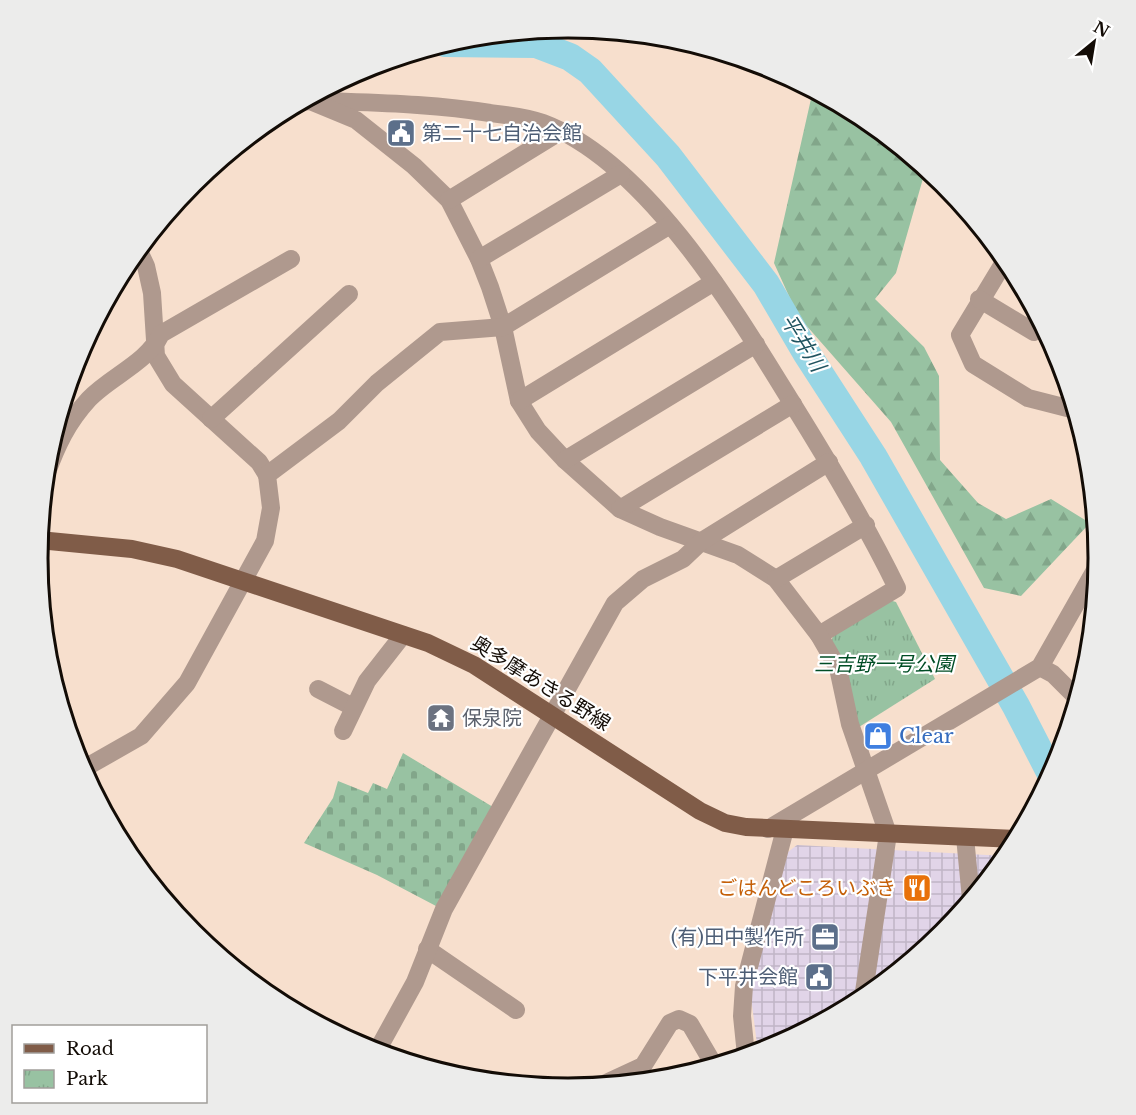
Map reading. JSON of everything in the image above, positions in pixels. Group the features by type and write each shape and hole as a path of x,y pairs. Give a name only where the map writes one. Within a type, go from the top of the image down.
{"main road":[{"name":"奥多摩あきる野線","path":"48,541 132,549 177,559 403,635 474,665 711,817 725,823 776,829 1005,839"}],"street":[{"path":"319,101 442,105 541,122 561,131 621,174 670,225 714,282 756,344 830,462 866,525 897,588 819,635"},
{"path":"314,104 356,120 414,166 449,200 479,259 503,327 519,401 538,431 565,460 620,509 660,527 738,555 777,579 819,635 838,668 850,724 888,834 865,984"},
{"path":"449,200 561,131"},
{"path":"479,259 621,174"},
{"path":"267,475 339,421 377,383 440,332 503,327 670,225"},
{"path":"92,765 141,736 187,683 265,541 271,508 267,475 259,462 173,384 156,356 152,293 143,259"},
{"path":"64,431 90,398 155,346 160,334 291,259"},
{"path":"1000,268 979,299 960,335 973,363 1028,398 1065,408"},
{"path":"519,401 714,282"},
{"path":"211,419 349,294"},
{"path":"979,299 1034,332"},
{"path":"565,460 756,344"},
{"path":"620,509 792,404"},
{"path":"382,1043 415,981 444,909 615,603 643,579 692,553 702,541 830,462"},
{"path":"777,579 866,525"},
{"path":"745,1046 742,1016 744,986 776,829 1037,668 1087,583"},
{"path":"343,731 367,681 403,635"},
{"path":"1037,668 1053,674 1070,692"},
{"path":"318,689 353,707"},
{"path":"965,837 970,887"},
{"path":"427,949 516,1010"},
{"path":"626,1074 643,1066 670,1023 679,1019 690,1024 710,1058"}],"shaded area":[{"path":"797,845 994,855 981,874 936,925 885,970 828,1008 757,1042 750,989 788,852"}],"green space":[{"path":"811,98 857,125 885,145 923,178 896,273 875,299 924,347 939,376 940,460 978,503 1006,519 1051,499 1087,521 1087,526 1021,596 984,588 891,422 798,316 774,263"},
{"name":"三吉野一号公園","path":"889,600 896,602 935,679 859,727 832,641 833,632"},
{"path":"403,753 493,807 436,906 377,875 304,843 333,798 338,781 368,793 373,783 387,789"}],"waterway":[{"name":"平井川","path":"490,43 536,44 570,57 590,71 668,156 766,284 807,354 873,456 1016,706 1045,762"}],"place":[{"name":"第二十七自治会館","path":"401,133"},
{"name":"保泉院","path":"441,718"},
{"name":"Clear","path":"878,736"},
{"name":"ごはんどころいぶき","path":"917,888"},
{"name":"(有)田中製作所","path":"825,937"},
{"name":"下平井会館","path":"819,977"}]}
